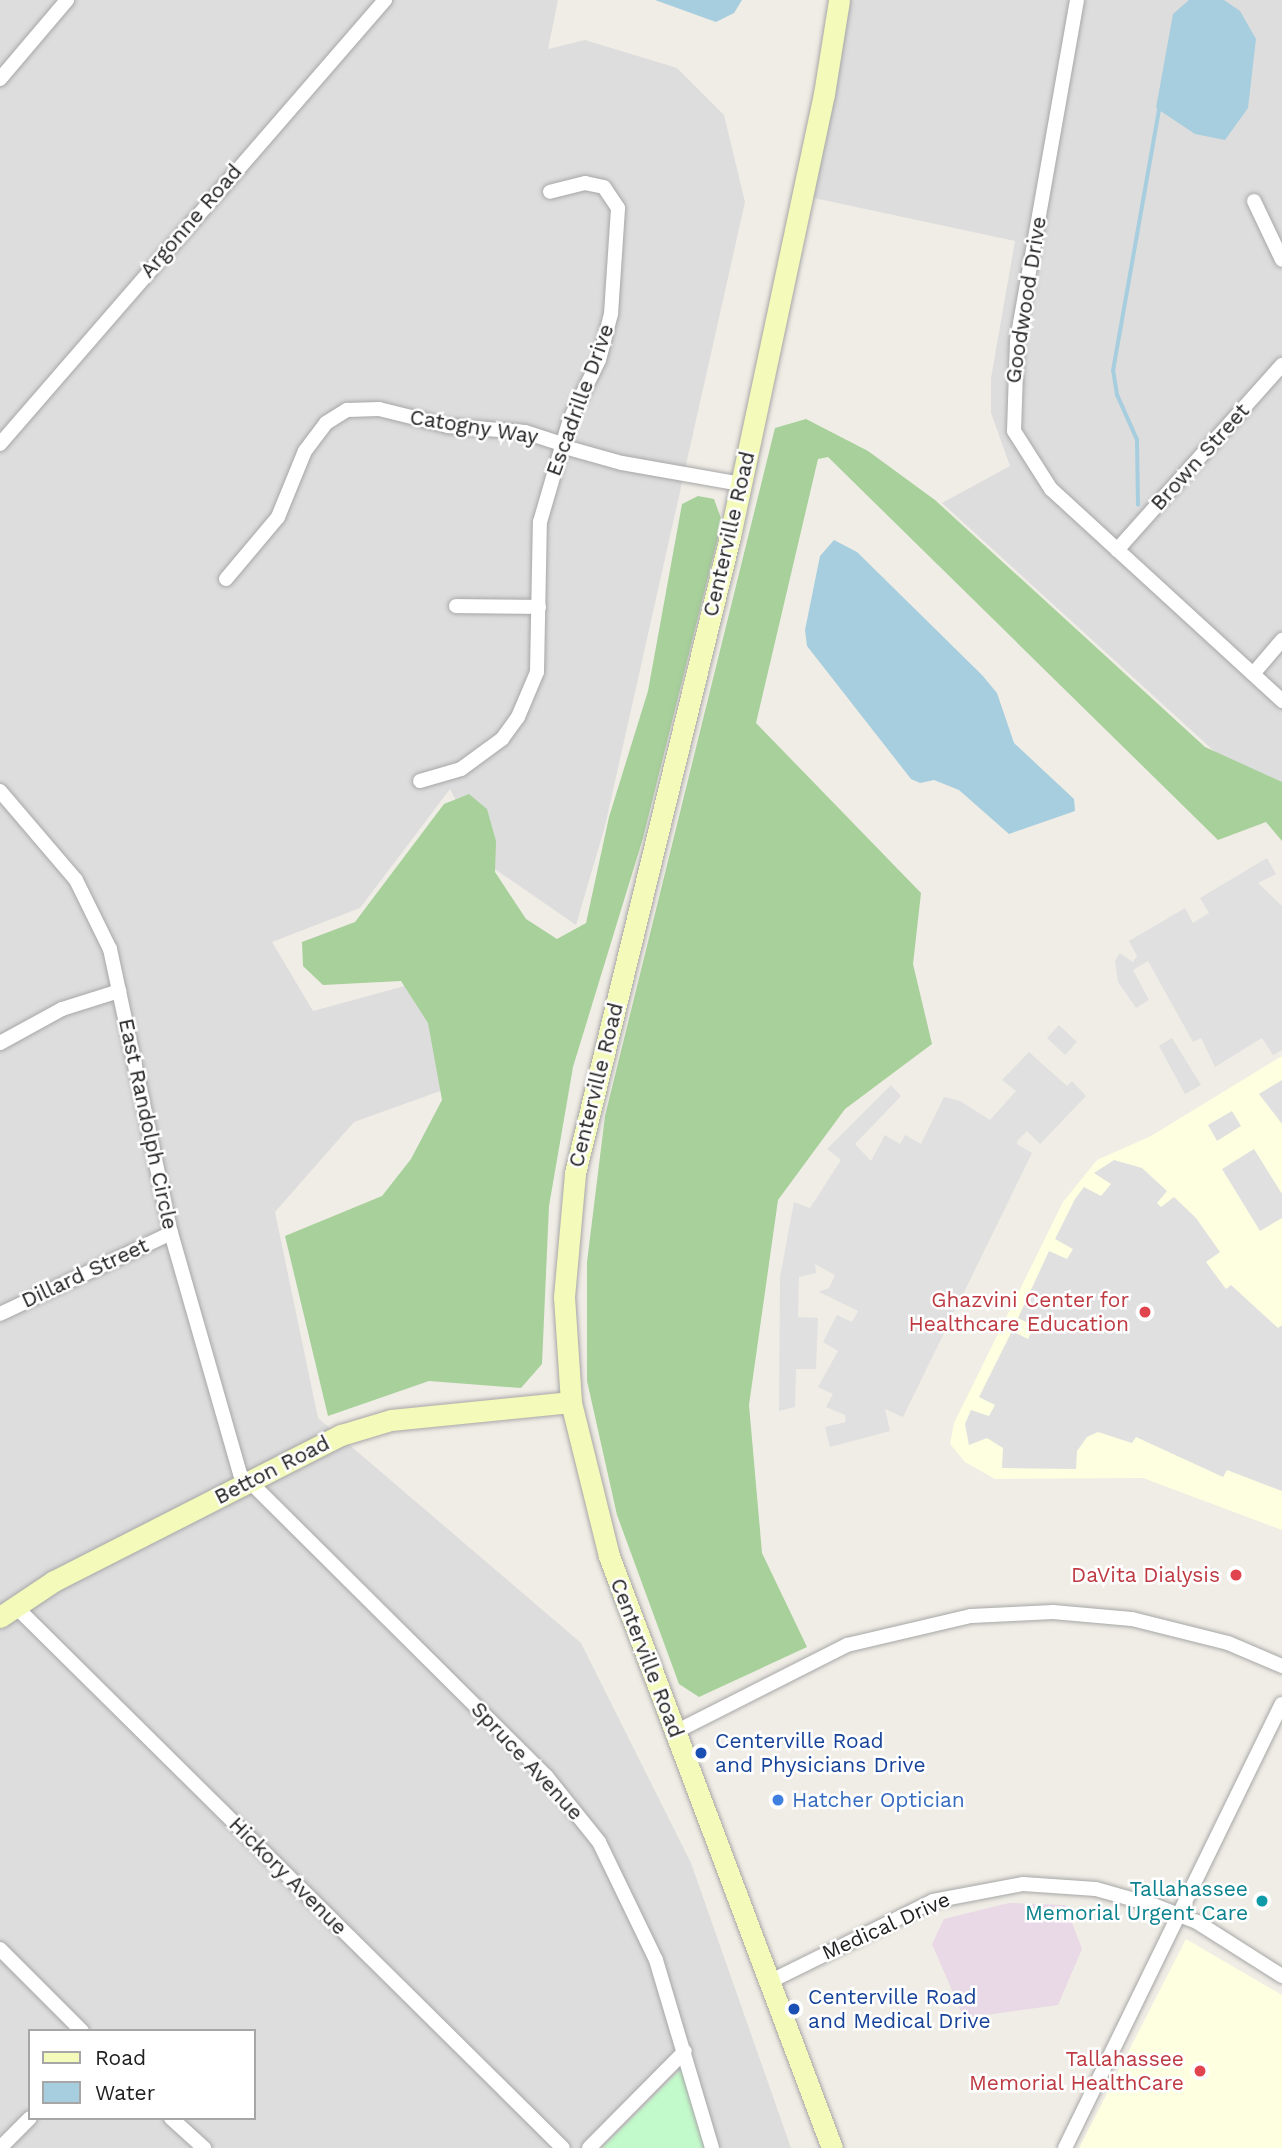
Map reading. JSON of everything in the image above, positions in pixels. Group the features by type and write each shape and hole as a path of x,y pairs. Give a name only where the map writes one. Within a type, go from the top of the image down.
{"main road":[{"name":"Centerville Road","path":"832,2148 610,1556 571,1402 564,1297 575,1173 741,484 824,94 839,0"},
{"name":"Betton Road","path":"7,1611 341,1435 391,1420 571,1402"}],"street":[{"path":"0,79 67,0"},
{"name":"Argonne Road","path":"0,444 384,0"},
{"name":"Goodwood Drive","path":"1077,0 1017,341 1012,408 1014,431 1033,467 1117,550 1282,701"},
{"name":"Escadrille Drive","path":"421,781 481,757 518,718 537,672 540,522 561,445 599,360 611,314 618,208 604,187 585,183 550,192"},
{"path":"1254,201 1282,260"},
{"name":"Brown Street","path":"1117,550 1282,365"},
{"name":"Catogny Way","path":"226,579 278,517 305,450 326,423 347,410 379,409 448,426 525,432 561,445"},
{"path":"561,445 741,484"},
{"path":"456,606 539,607"},
{"path":"1253,674 1282,640"},
{"name":"East Randolph Circle","path":"0,791 90,902 110,949 171,1233 246,1483"},
{"path":"0,1043 62,1009 119,991"},
{"name":"Dillard Street","path":"0,1314 171,1233"},
{"name":"Spruce Avenue","path":"246,1483 546,1776 599,1842 638,1915 685,2051 712,2148"},
{"name":"Hickory Avenue","path":"7,1611 563,2148"},
{"path":"675,1732 847,1646 968,1616 1053,1612 1132,1619 1228,1643 1282,1666"},
{"path":"1065,2148 1177,1914 1282,1704"},
{"name":"Medical Drive","path":"769,1982 919,1907 965,1892 1023,1884 1077,1887 1123,1895 1177,1914 1282,1976"},
{"path":"0,1949 80,2029"},
{"path":"589,2148 685,2051"},
{"path":"0,2148 28,2120"},
{"path":"173,2120 204,2148"}],"shaded area":[{"path":"0,0 558,0 548,49 585,40 677,68 724,115 745,202 605,826 576,925 489,865 450,789 360,908 272,942 313,1011 423,981 457,1085 354,1122 275,1212 318,1418 581,1643 691,1863 791,2148 0,2148"},
{"path":"848,0 1282,0 1282,789 1270,802 942,503 1010,466 991,413 991,378 1015,241 814,198"},
{"path":"1267,858 1276,874 1258,883 1282,906 1282,1050 1273,1055 1262,1038 1215,1067 1201,1038 1193,1042 1148,961 1133,970 1149,1000 1136,1008 1118,982 1115,961 1120,953 1133,962 1137,956 1129,941 1185,908 1193,923 1209,913 1200,898"},
{"path":"1059,1025 1077,1042 1065,1055 1047,1038"},
{"path":"1172,1038 1201,1085 1185,1094 1159,1046"},
{"path":"1029,1052 1067,1086 1072,1081 1086,1096 1040,1144 1027,1131 1018,1140 1017,1144 1032,1153 903,1417 885,1409 890,1431 830,1447 825,1427 846,1422 845,1415 826,1407 833,1394 818,1387 838,1351 823,1342 837,1315 852,1322 858,1311 819,1292 829,1288 835,1275 815,1264 816,1273 799,1277 798,1317 818,1318 816,1369 796,1369 795,1407 779,1411 780,1277 794,1202 810,1208 841,1160 827,1149 891,1085 901,1096 855,1144 871,1161 885,1135 900,1144 905,1135 921,1144 944,1097 960,1101 990,1120 1016,1091 1002,1080"},
{"name":"Ghazvini Center for Healthcare Education","path":"1282,1056 1282,1530 1143,1478 995,1479 965,1462 950,1444 954,1423 1063,1202 1097,1160 1151,1136"},
{"path":"1282,1080 1282,1124 1259,1094"},
{"path":"1232,1111 1241,1126 1217,1141 1208,1125"},
{"path":"1254,1149 1282,1194 1282,1218 1260,1231 1222,1169"},
{"name":"Ghazvini Center for Healthcare Education","path":"1114,1160 1142,1168 1167,1191 1157,1203 1161,1207 1174,1197 1196,1218 1220,1252 1206,1262 1226,1289 1231,1285 1278,1328 1282,1325 1282,1491 1227,1470 1223,1477 1136,1437 1132,1443 1098,1432 1087,1437 1077,1451 1076,1469 1002,1468 1003,1448 987,1438 969,1445 965,1424 971,1410 989,1416 995,1405 979,1397 1012,1331 1028,1339 1034,1326 1018,1318 1049,1251 1067,1259 1073,1249 1055,1239 1075,1199 1084,1187 1101,1196 1111,1184 1094,1173"},
{"path":"1009,1903 1065,1905 1082,1949 1058,2005 964,2018 932,1944 944,1919"},
{"name":"Tallahassee Memorial HealthCare","path":"1186,1939 1282,1995 1282,2148 1079,2148"}],"green space":[{"path":"806,419 868,451 935,500 1205,747 1282,782 1282,841 1266,822 1218,840 828,457 818,459 756,723 921,893 913,964 932,1044 845,1109 778,1200 749,1405 762,1553 807,1647 699,1697 679,1684 617,1515 587,1381 587,1262 605,1116 775,428"},
{"path":"698,496 714,499 722,521 643,838 573,1067 549,1206 542,1364 521,1388 429,1381 328,1416 285,1236 382,1196 411,1159 442,1100 428,1023 401,981 323,985 303,966 302,942 355,922 444,804 469,794 487,809 496,841 495,872 526,919 557,939 586,923 609,817 648,691 682,504"},
{"path":"685,2065 707,2148 602,2148"}],"water":[{"path":"655,0 742,0 734,13 716,22"},
{"path":"1189,0 1224,0 1240,11 1256,39 1248,108 1225,140 1195,134 1156,108 1173,14"},
{"path":"834,540 857,552 982,675 997,693 1014,743 1074,799 1075,811 1009,834 959,790 934,780 920,783 911,779 807,646 805,630 820,556"}],"waterway":[{"path":"1138,505 1137,440 1117,395 1113,371 1159,111"}],"place":[{"name":"Ghazvini Center for Healthcare Education","path":"1145,1312"},
{"name":"DaVita Dialysis","path":"1236,1575"},
{"name":"Centerville Road and Physicians Drive","path":"701,1753"},
{"name":"Hatcher Optician","path":"778,1800"},
{"name":"Tallahassee Memorial Urgent Care","path":"1262,1901"},
{"name":"Centerville Road and Medical Drive","path":"794,2009"},
{"name":"Tallahassee Memorial HealthCare","path":"1200,2071"}]}
